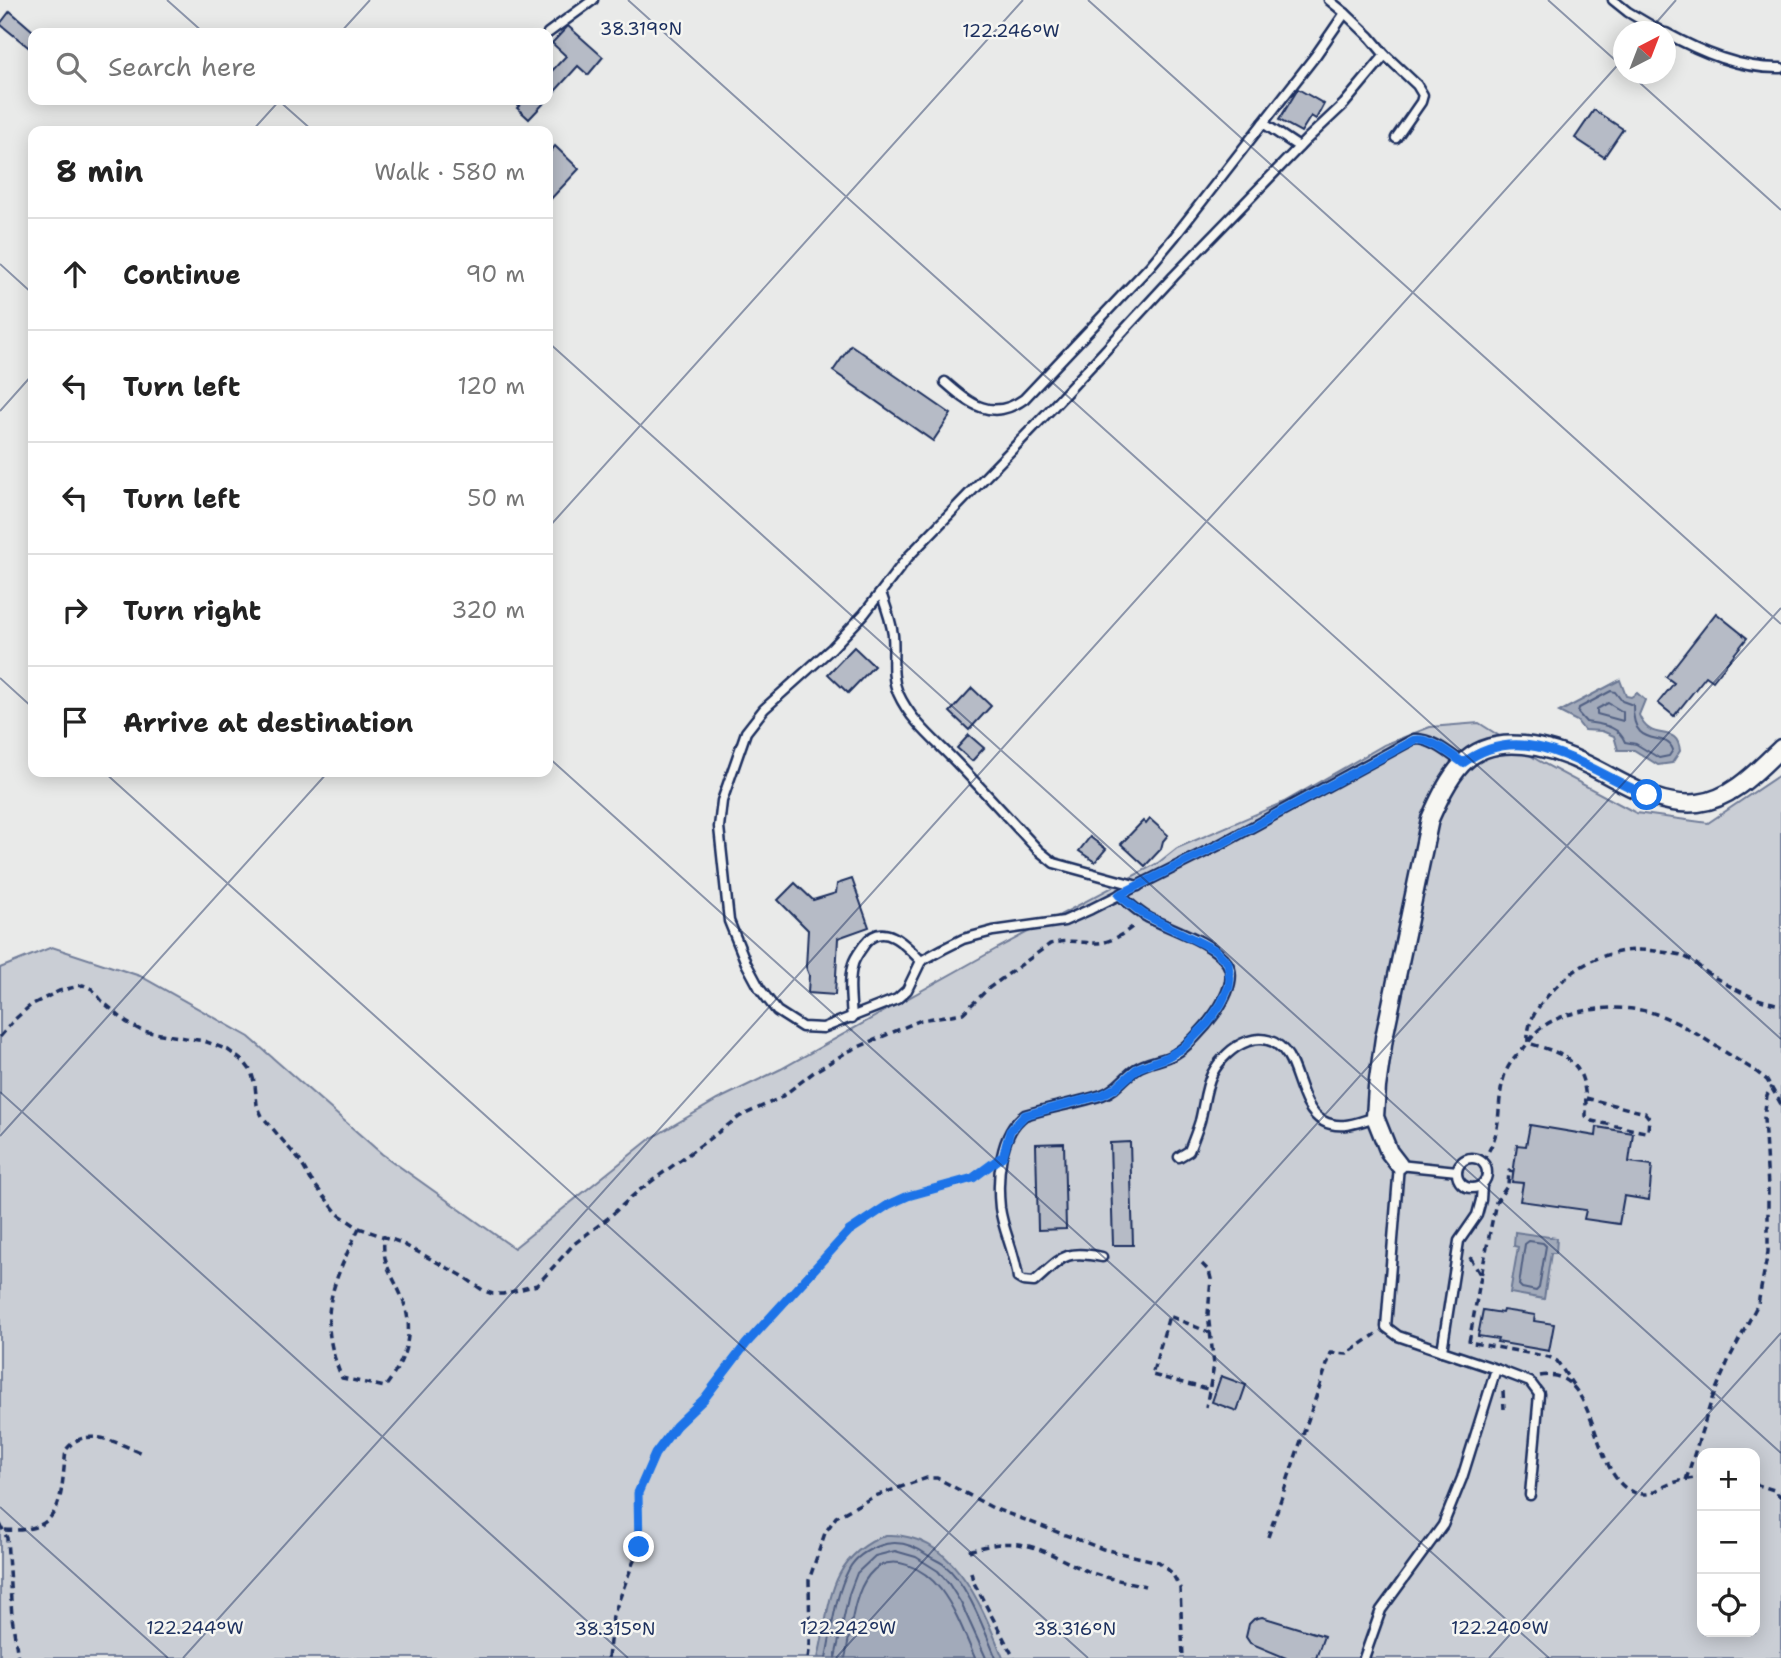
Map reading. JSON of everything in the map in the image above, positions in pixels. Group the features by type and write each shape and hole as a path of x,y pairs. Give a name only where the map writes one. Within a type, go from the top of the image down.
{"street":[{"path":"1399,1165 1389,1153 1375,1117 1384,1038 1430,819 1463,763 1492,746 1529,746 1567,755 1647,795 1666,801 1700,803 1723,796 1740,785 1781,748"}],"lane":[{"path":"553,29 593,0"},
{"path":"1329,0 1345,13 1423,95 1396,138"},
{"path":"1613,0 1644,21"},
{"path":"945,382 964,399 981,409 996,410 1015,406 1024,399 1150,266 1316,55 1345,13"},
{"path":"1676,38 1721,59 1761,69 1781,68"},
{"path":"1385,55 1344,104 1299,147 908,557 881,593 832,648 764,709 746,732 722,800 719,827 729,921 746,963 760,989 777,1011 802,1027 823,1028 897,999 907,990 921,961 963,939 993,930 1064,921 1219,845 1414,740 1423,739 1436,745 1463,763"},
{"path":"1263,122 1299,147"},
{"path":"881,593 893,636 893,674 897,691 929,736 1038,850 1054,863 1138,886"},
{"path":"1102,1257 1068,1254 1034,1282 1023,1282 1018,1278 1015,1256 1000,1207 1003,1156 1010,1131 1020,1119 1050,1108 1102,1095 1115,1088 1138,1068 1183,1048 1200,1032 1221,1004 1230,979 1228,963 1215,950 1143,914 1119,895"},
{"path":"852,1018 852,967 867,941 881,933 889,934 921,961"},
{"path":"1179,1157 1189,1151 1212,1074 1229,1052 1255,1038 1264,1037 1275,1041 1288,1056 1305,1099 1320,1120 1336,1126 1375,1117"},
{"path":"1442,1351 1459,1241 1476,1215 1482,1185 1488,1173 1482,1161 1469,1158 1461,1162 1457,1171 1458,1180 1465,1186 1474,1188 1482,1185"},
{"path":"1457,1171 1399,1165 1386,1327 1398,1336 1529,1382 1539,1394 1530,1495"},
{"path":"1364,1658 1381,1610 1443,1525 1462,1478 1496,1369"}],"path":[{"path":"0,1037 31,1005 58,991 83,985 92,989 126,1022 142,1031 204,1041 228,1050 246,1063 251,1071 256,1085 257,1105 272,1130 300,1160 331,1206 345,1219 359,1228 399,1242 493,1294 533,1287 574,1244 637,1192 739,1117 780,1098 814,1072 847,1052 921,1020 963,1013 989,988 1050,944 1061,941 1096,944 1110,942 1133,926 1143,914"},
{"path":"1528,1043 1528,1025 1531,1019 1541,1003 1568,976 1585,962 1629,950 1649,950 1686,957 1734,990 1762,1002 1781,1005"},
{"path":"1482,1161 1489,1152 1498,1128 1505,1074 1511,1061 1544,1025 1572,1014 1613,1008 1645,1011 1664,1018 1754,1070 1772,1087 1781,1104"},
{"path":"1528,1043 1551,1049 1566,1057 1578,1069 1584,1080 1586,1116 1592,1121 1648,1131 1649,1118 1645,1112 1586,1098"},
{"path":"1686,1480 1712,1399 1729,1359 1758,1304 1768,1252 1764,1118 1767,1095 1772,1087"},
{"path":"608,1658 615,1606 639,1547 638,1493 655,1454 670,1432 704,1399 746,1344 849,1231 888,1205 908,1196 973,1178 1003,1156"},
{"path":"1514,1172 1509,1171 1508,1185 1496,1202 1469,1342 1549,1357 1557,1361 1570,1377 1588,1411 1612,1472 1627,1490 1647,1495 1672,1483 1697,1478"},
{"path":"359,1228 341,1266 329,1301 327,1334 342,1378 384,1387 397,1370 407,1346 409,1320 383,1255 384,1238"},
{"path":"1459,1241 1481,1276"},
{"path":"1202,1264 1209,1271 1211,1279 1208,1314 1214,1365 1206,1406"},
{"path":"1211,1333 1169,1316 1152,1375 1211,1390"},
{"path":"1268,1537 1331,1353 1347,1354 1386,1327"},
{"path":"1529,1382 1552,1374 1561,1377 1574,1389"},
{"path":"5,1530 35,1528 43,1524 59,1505 66,1450 79,1437 90,1435 144,1454"},
{"path":"808,1658 809,1580 825,1533 836,1517 883,1493 927,1478 943,1480 993,1508 1103,1549 1159,1562 1172,1573 1180,1588 1183,1658"},
{"path":"1760,1486 1781,1494"},
{"path":"0,1524 5,1530 18,1658"},
{"path":"969,1551 984,1546 1025,1543 1084,1570 1145,1586"},
{"path":"971,1572 973,1581 1014,1658"}],"shaded area":[{"path":"1479,723 1539,761 1636,813 1708,823 1781,774 1781,1658 0,1658 0,968 52,947 140,976 249,1037 382,1154 514,1248 650,1139 717,1100 781,1069 998,948 1158,863 1177,848 1284,802 1384,745 1430,727"}],"water":[{"path":"1620,680 1626,696 1631,697 1637,693 1645,700 1639,715 1644,724 1656,732 1674,737 1678,742 1680,751 1672,763 1658,765 1634,750 1618,750 1614,736 1602,731 1584,730 1577,721 1559,712"},
{"path":"1515,1232 1557,1238 1556,1253 1551,1253 1544,1299 1510,1293 1518,1247 1514,1246"},
{"path":"886,1535 910,1537 930,1546 947,1559 975,1595 1003,1658 818,1658 830,1601 842,1570 852,1556"}],"building":[{"path":"10,11 30,28 28,47 0,24"},
{"path":"568,26 603,57 588,75 578,66 553,94 553,70 566,56 553,42"},
{"path":"1298,89 1324,104 1316,119 1311,116 1301,132 1279,120"},
{"path":"520,105 542,105 529,119 517,108"},
{"path":"1594,110 1623,129 1604,157 1575,138"},
{"path":"555,146 579,169 553,197"},
{"path":"851,345 951,414 933,441 833,371"},
{"path":"1716,613 1747,638 1713,681 1706,676 1674,716 1658,703 1674,683 1666,677"},
{"path":"854,647 874,666 848,693 828,674"},
{"path":"972,688 991,706 969,730 950,712"},
{"path":"969,735 984,748 972,761 957,748"},
{"path":"1150,819 1168,835 1161,849 1145,866 1121,844 1143,821 1146,824"},
{"path":"1090,837 1106,849 1095,862 1079,851"},
{"path":"852,879 869,927 838,938 835,995 808,993 808,930 778,900 795,883 813,900 836,893 837,884"},
{"path":"1530,1125 1596,1136 1597,1127 1633,1133 1629,1162 1652,1165 1649,1200 1624,1196 1619,1224 1584,1219 1586,1210 1520,1201 1523,1183 1512,1182 1517,1145 1526,1146"},
{"path":"1130,1142 1133,1245 1113,1245 1110,1143"},
{"path":"1064,1143 1066,1229 1038,1230 1036,1144"},
{"path":"1483,1310 1535,1315 1534,1321 1554,1324 1549,1351 1478,1336"},
{"path":"1221,1376 1246,1385 1237,1411 1212,1402"},
{"path":"1262,1617 1324,1636 1316,1658 1286,1658 1250,1643 1246,1637 1249,1624"}],"route":[{"path":"639,1547 638,1493 655,1454 670,1432 704,1399 746,1344 849,1231 888,1205 908,1196 973,1178 1003,1156 1010,1131 1025,1115 1102,1095 1122,1083 1138,1068 1175,1054 1208,1023 1229,987 1228,963 1215,950 1136,910 1119,895 1219,845 1414,740 1423,739 1436,745 1463,763 1492,746 1529,746 1550,750 1590,765 1629,788 1647,795"}]}
